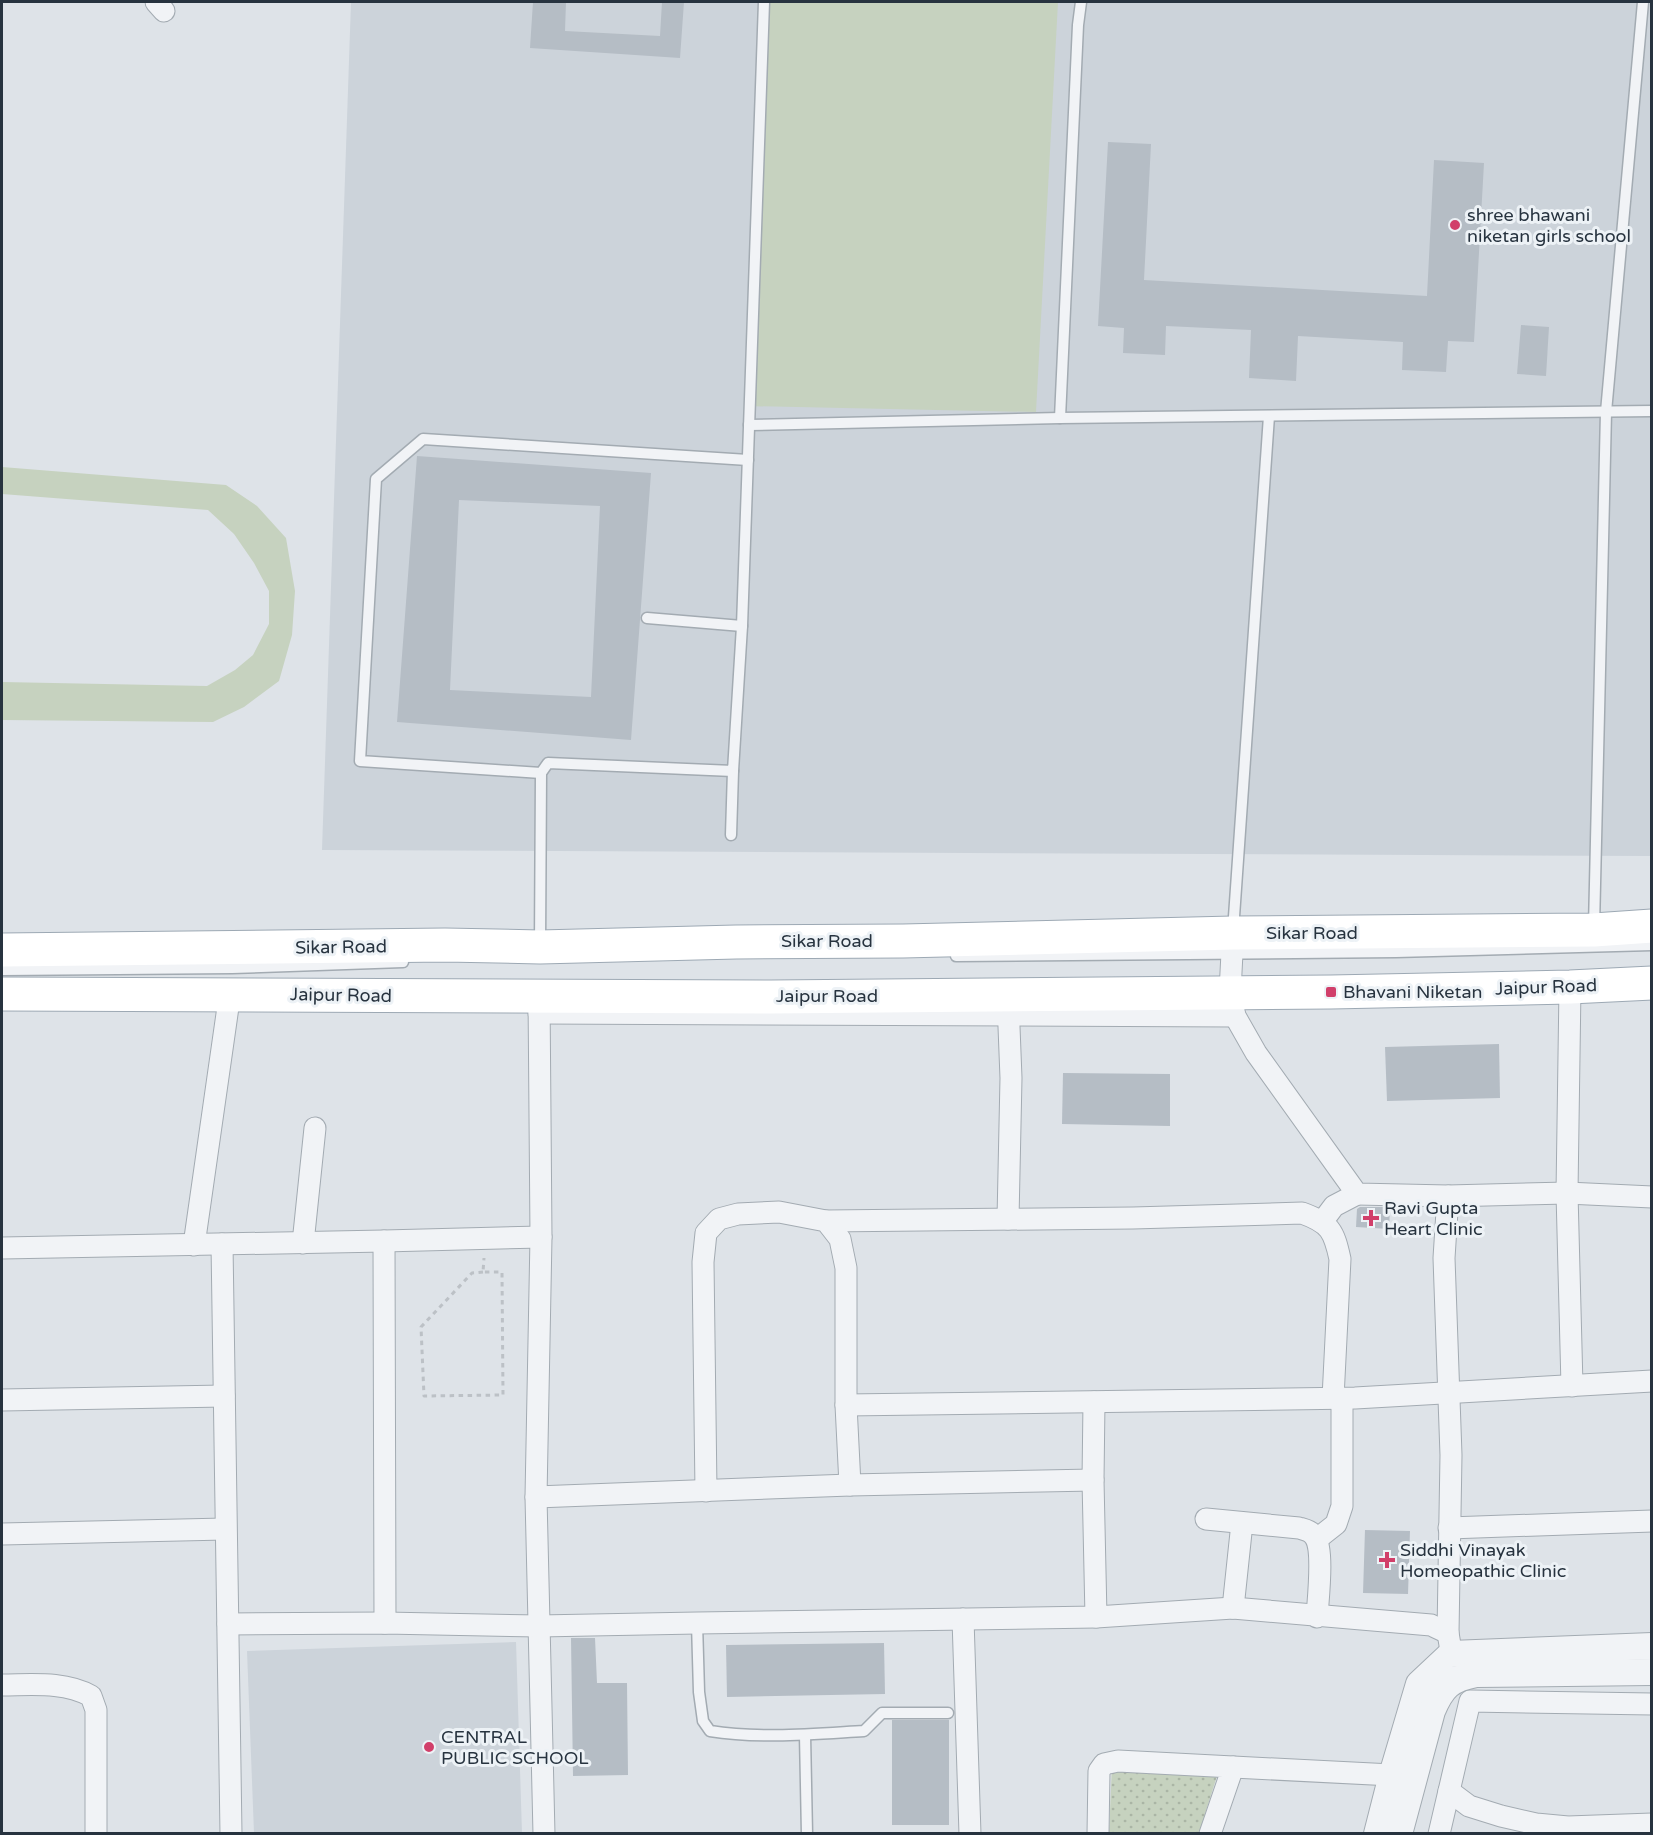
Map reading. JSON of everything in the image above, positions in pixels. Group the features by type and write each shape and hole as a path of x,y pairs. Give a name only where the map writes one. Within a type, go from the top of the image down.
{"main road":[{"name":"Sikar Road","path":"2,950 903,941 1232,943 1652,926"},
{"name":"Jaipur Road","path":"2,994 230,993 539,1004 759,997 1008,1005 1233,1004 1343,992 1652,983"}],"street":[{"path":"1232,943 1233,1004 1256,1053 1357,1194"},
{"path":"1570,987 1567,1193 1572,1386"},
{"path":"194,1245 230,993"},
{"path":"539,1004 541,1237 536,1497 544,1833"},
{"path":"1008,1005 1011,1078 1008,1219"},
{"path":"303,1243 315,1128"},
{"path":"1322,1222 1334,1206 1357,1194 1448,1196 1567,1193 1652,1197"},
{"path":"1399,1833 1432,1711 1439,1694 1446,1686 1453,1654 1444,1258 1448,1196"},
{"path":"706,1491 703,1262 706,1233 719,1219 738,1214 779,1212 826,1221 1133,1218 1302,1213 1318,1219 1329,1228 1336,1239 1340,1259 1337,1398 1342,1506 1336,1524 1317,1539"},
{"path":"826,1221 840,1239 846,1268 846,1405 850,1485"},
{"path":"2,1248 541,1237"},
{"path":"384,1241 385,1623"},
{"path":"222,1244 231,1833"},
{"path":"846,1405 1337,1398 1652,1382"},
{"path":"2,1400 224,1396"},
{"path":"1094,1402 1095,1617"},
{"path":"536,1497 850,1485 1093,1480"},
{"path":"1206,1519 1299,1528 1311,1532 1317,1539 1320,1552 1317,1617"},
{"path":"1449,1528 1652,1521"},
{"path":"1233,1608 1242,1522"},
{"path":"2,1534 225,1529"},
{"path":"228,1624 385,1623 539,1626 1095,1617 1233,1608 1431,1625 1453,1654 1476,1674 1652,1672"},
{"path":"963,1619 970,1833"},
{"path":"1377,1833 1419,1684 1453,1654 1652,1646"},
{"path":"2,1686 54,1685 81,1690 91,1696 96,1710 96,1833"},
{"path":"1439,1833 1470,1701 1652,1704"},
{"path":"1098,1833 1100,1771 1104,1764 1118,1761 1392,1775"},
{"path":"1210,1833 1233,1767"},
{"path":"1449,1791 1469,1806 1501,1816 1567,1830 1652,1824"}],"lane":[{"path":"731,835 742,626 764,2"},
{"path":"1060,418 1081,2"},
{"path":"1594,930 1606,412 1643,2"},
{"path":"749,425 1060,418 1652,411"},
{"path":"1232,943 1269,416"},
{"path":"541,773 360,761 376,479 423,439 748,460"},
{"path":"647,618 742,626"},
{"path":"540,946 541,773 548,764 733,771"},
{"path":"940,956 1232,943 1408,951 1652,945"},
{"path":"2,970 232,968 418,961"},
{"path":"697,1623 699,1692 703,1721 710,1731 739,1736 864,1731 882,1713 948,1713"},
{"path":"806,1734 807,1833"}],"path":[{"path":"483,1272 485,1238"},
{"path":"483,1272 502,1272 503,1395 424,1396 422,1327 472,1274 483,1272"}],"shaded area":[{"path":"351,2 1651,2 1651,856 322,850"},
{"path":"516,1642 522,1833 254,1833 247,1651"}],"green space":[{"path":"770,2 1058,2 1036,412 744,406"},
{"path":"2,467 226,485 257,506 286,538 295,591 292,635 279,681 244,707 213,722 2,720 2,682 207,686 235,670 253,655 269,624 269,591 254,563 234,534 208,510 2,494"},
{"path":"1112,1765 1217,1776 1199,1833 1109,1834"}],"building":[{"path":"533,2 566,2 565,31 660,36 662,2 684,2 680,58 530,48"},
{"name":"shree bhawani niketan girls school","path":"1108,142 1151,144 1144,280 1427,296 1434,160 1484,163 1474,342 1448,341 1446,372 1402,370 1403,342 1298,336 1296,381 1249,378 1251,330 1166,326 1165,355 1123,353 1124,328 1098,326"},
{"path":"1521,325 1549,327 1546,376 1517,374"},
{"path":"417,456 651,473 631,740 397,722","holes":["459,500 600,506 591,697 450,690"]},
{"path":"1499,1044 1500,1098 1387,1101 1385,1047"},
{"path":"1063,1073 1170,1074 1170,1126 1062,1124"},
{"path":"1360,1207 1390,1207 1389,1229 1356,1227 1357,1209"},
{"path":"1365,1530 1410,1531 1408,1594 1363,1593"},
{"path":"571,1638 595,1638 597,1683 627,1683 628,1775 573,1776"},
{"path":"884,1643 885,1694 727,1697 726,1645"},
{"path":"892,1720 949,1720 949,1825 892,1825"}],"place":[{"name":"shree bhawani niketan girls school","path":"1455,225"},
{"name":"Bhavani Niketan","path":"1331,992"},
{"name":"Ravi Gupta Heart Clinic","path":"1371,1218"},
{"name":"Siddhi Vinayak Homeopathic Clinic","path":"1387,1560"},
{"name":"CENTRAL PUBLIC SCHOOL","path":"429,1747"}]}
